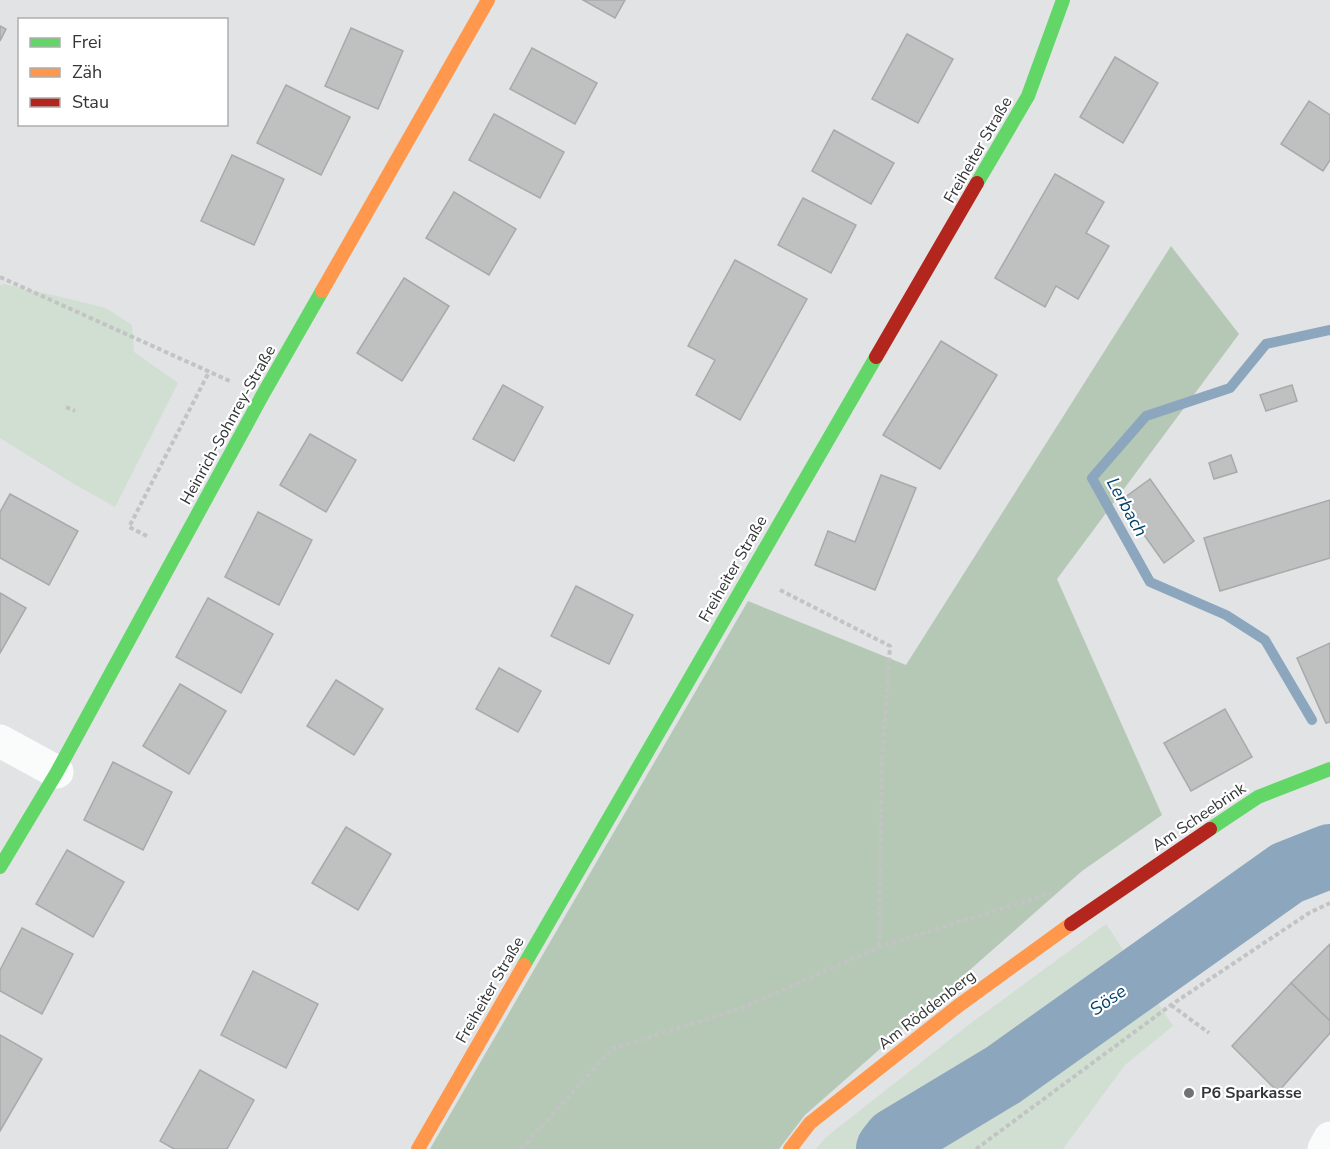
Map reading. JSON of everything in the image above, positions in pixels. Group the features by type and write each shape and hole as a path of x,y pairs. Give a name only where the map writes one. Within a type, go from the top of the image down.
{"street":[{"name":"Heinrich-Sohnrey-Straße","path":"0,867 57,772 262,396 488,0"},
{"name":"Freiheiter Straße","path":"418,1149 749,574 1028,96 1063,0"},
{"path":"0,741 57,772"},
{"name":"Am Scheebrink","path":"1094,907 1258,796 1330,769"},
{"name":"Am Röddenberg","path":"790,1149 810,1123 958,1006 1094,907"},
{"path":"1324,1149 1330,1138"}],"path":[{"path":"0,278 262,396"},
{"path":"129,527 209,372"},
{"path":"66,407 75,411"},
{"path":"749,574 890,646 882,762 879,947"},
{"path":"521,1149 612,1049 742,1008 879,947 1077,885 1094,907"},
{"path":"976,1149 1171,1005 1309,913 1330,903"},
{"path":"1171,1005 1209,1033"}],"green space":[{"path":"1171,246 1239,334 1057,579 1162,815 1082,871 805,1115 779,1149 430,1149 748,601 906,665"},
{"path":"4,284 106,308 132,325 134,352 178,383 115,507 0,438 0,285"},
{"path":"1106,924 1173,1026 1125,1065 1063,1149 816,1149 825,1138 971,1023"}],"building":[{"path":"583,0 625,0 615,18"},
{"path":"0,26 6,29 0,41"},
{"path":"351,28 403,51 378,109 325,86"},
{"path":"907,34 953,59 918,123 872,99"},
{"path":"532,48 597,83 575,124 510,89"},
{"path":"1115,57 1158,83 1123,143 1080,117"},
{"path":"286,85 350,117 321,175 257,143"},
{"path":"1309,101 1330,115 1330,160 1323,171 1281,144"},
{"path":"494,114 564,152 540,198 469,160"},
{"path":"834,130 894,163 871,204 812,171"},
{"path":"232,155 284,179 254,245 201,221"},
{"path":"1055,174 1104,202 1086,233 1109,246 1078,299 1056,286 1045,307 995,278"},
{"path":"454,192 516,229 489,275 426,238"},
{"path":"803,198 856,225 831,273 778,245"},
{"path":"735,260 807,299 740,420 696,395 715,360 688,346"},
{"path":"404,278 449,306 402,381 357,353"},
{"path":"941,341 997,375 940,469 883,435"},
{"path":"503,385 543,407 514,461 473,439"},
{"path":"1292,385 1297,401 1266,411 1260,395"},
{"path":"310,434 356,460 326,512 280,485"},
{"path":"1231,455 1237,472 1214,479 1209,463"},
{"path":"881,475 916,488 875,590 815,565 828,531 855,542"},
{"path":"1150,479 1194,541 1164,563 1120,501"},
{"path":"10,494 78,531 49,585 0,558 0,512"},
{"path":"1330,500 1330,558 1220,591 1204,538"},
{"path":"258,512 312,540 279,605 225,577"},
{"path":"576,586 633,615 609,664 551,636"},
{"path":"0,593 26,608 0,653"},
{"path":"208,598 273,634 241,693 176,657"},
{"path":"1330,643 1330,722 1326,723 1297,658"},
{"path":"499,668 541,691 518,732 476,709"},
{"path":"336,680 383,709 354,755 307,726"},
{"path":"180,684 226,711 189,774 143,746"},
{"path":"1225,709 1252,757 1191,791 1164,743"},
{"path":"113,762 172,792 143,850 84,820"},
{"path":"346,827 391,854 358,910 312,883"},
{"path":"67,850 124,882 93,937 36,904"},
{"path":"22,928 73,954 42,1014 0,991 0,970"},
{"path":"1330,944 1330,1021 1291,983"},
{"path":"253,971 318,1004 286,1068 221,1035"},
{"path":"1291,983 1330,1021 1330,1033 1278,1092 1232,1046"},
{"path":"0,1035 42,1059 0,1131"},
{"path":"200,1070 254,1100 227,1149 174,1149 160,1141"}],"waterway":[{"name":"Lerbach","path":"1312,720 1265,640 1226,615 1150,582 1092,478 1146,416 1230,388 1266,344 1330,330"},
{"name":"Söse","path":"888,1149 895,1140 1003,1075 1287,873 1330,856"}],"traffic: fast":[{"path":"977,183 1028,96 1063,0"},
{"path":"0,867 57,772 262,396 322,291"},
{"path":"524,965 876,357"},
{"path":"1210,829 1258,797 1330,769"}],"traffic: slow":[{"path":"322,291 488,0"},
{"path":"790,1149 810,1123 958,1006 1071,924"},
{"path":"418,1149 524,965"}],"traffic: jam":[{"path":"876,357 977,183"},
{"path":"1071,924 1210,829"}],"place":[{"name":"P6 Sparkasse","path":"1189,1093"}]}
